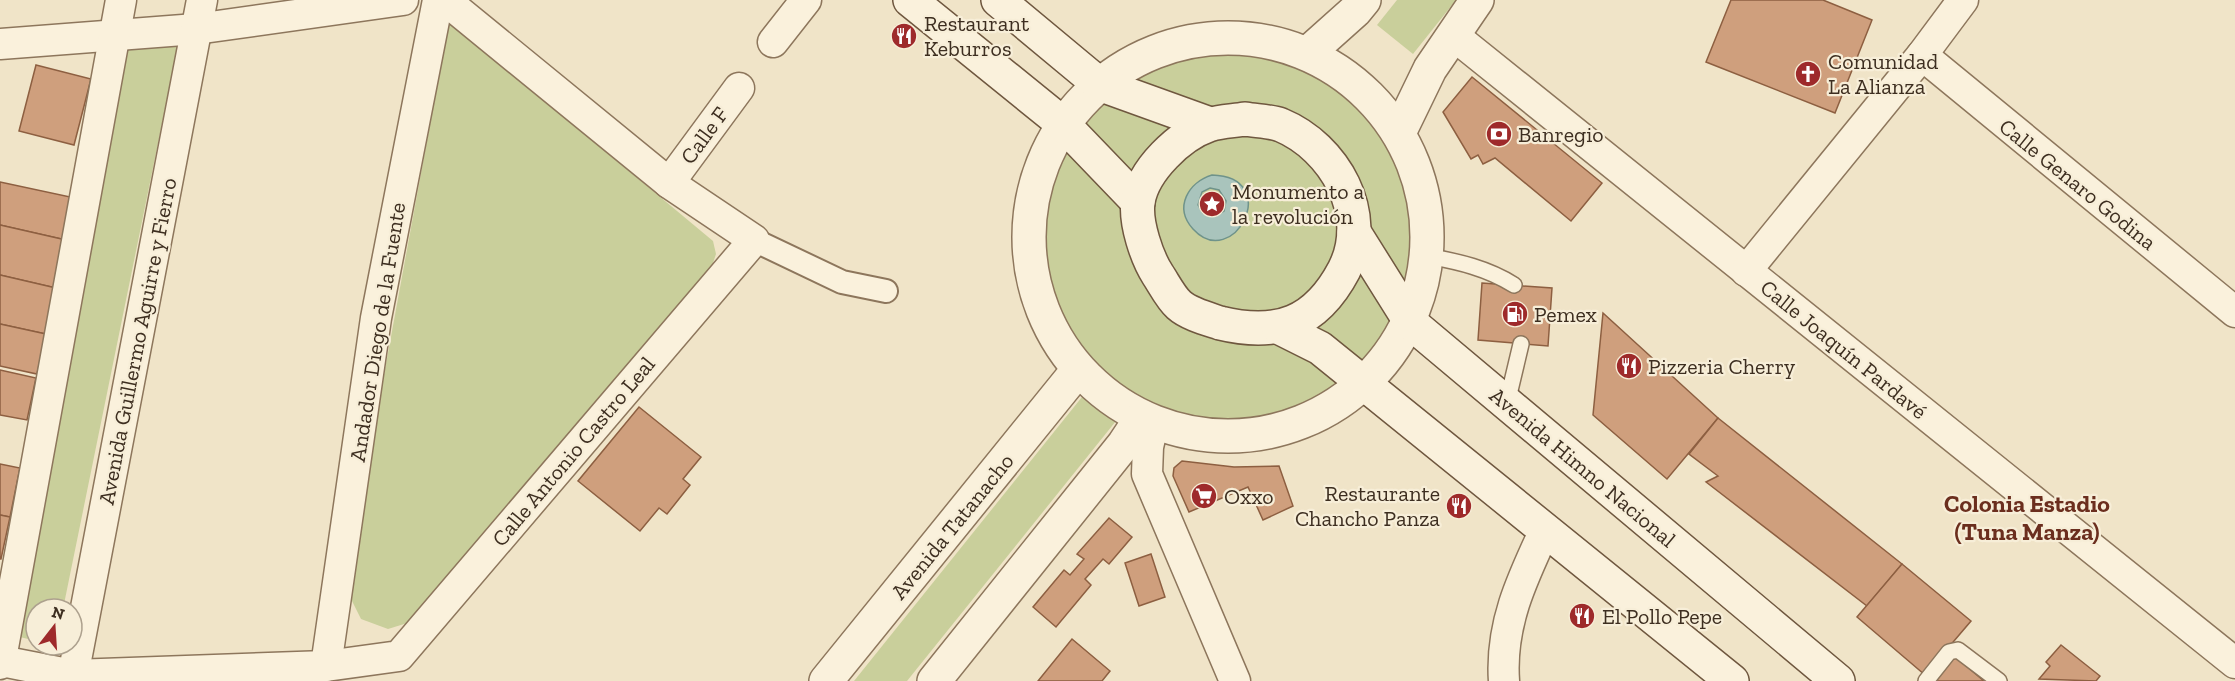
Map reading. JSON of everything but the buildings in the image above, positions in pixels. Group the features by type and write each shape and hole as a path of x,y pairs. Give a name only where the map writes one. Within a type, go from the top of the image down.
{"main road":[{"path":"910,0 1062,123 1138,202"},
{"path":"998,0 1099,84 1210,124"},
{"path":"1308,53 1355,11 1364,0"},
{"path":"1399,133 1430,69 1477,0"},
{"path":"1241,37 1308,53 1365,91 1404,140 1426,200 1428,256 1411,323 1366,386 1322,415 1259,436 1192,434 1130,412 1078,370 1042,314 1027,249 1034,183 1062,123 1099,84 1110,74 1172,44 1241,37"},
{"path":"1245,119 1280,124 1311,141 1335,166 1350,198 1354,232 1346,267 1328,298 1300,321 1278,327 1247,330 1208,319 1179,305 1147,258 1138,202 1153,168 1178,141 1210,124 1245,119"},
{"name":"Avenida Himno Nacional","path":"1354,232 1411,323 1838,681"},
{"path":"1278,327 1320,348 1732,681"},
{"name":"Avenida Tatanacho","path":"826,681 1078,370"},
{"path":"934,681 1124,444 1148,419"}],"street":[{"path":"0,662 122,0"},
{"name":"Avenida Guillermo Aguirre y Fierro","path":"73,678 202,0"},
{"path":"0,44 117,33 196,29 403,0"},
{"name":"Andador Diego de la Fuente","path":"326,666 376,318 438,0"},
{"path":"445,0 669,183 754,240 842,282 886,291"},
{"path":"772,42 806,0"},
{"path":"1746,271 1922,55 1963,0"},
{"name":"Calle Joaquín Pardavé","path":"1453,35 2235,663"},
{"name":"Calle Genaro Godina","path":"1922,55 2235,312"},
{"name":"Calle F","path":"669,183 739,88"},
{"name":"Calle Antonio Castro Leal","path":"0,662 73,678 326,666 399,656 754,240"},
{"path":"1148,419 1147,474 1235,681"},
{"path":"1504,681 1503,660 1515,593 1545,530"}],"lane":[{"path":"1428,256 1470,264 1498,275 1514,285"},
{"path":"1507,403 1521,344"},
{"path":"1926,681 1949,652 1958,650 1999,681"}],"green space":[{"path":"1397,0 1456,0 1413,54 1377,25"},
{"path":"449,21 713,241 716,254 711,269 417,620 388,629 361,619 345,587"},
{"path":"1228,38 1267,42 1304,53 1339,71 1369,96 1394,126 1412,161 1423,198 1427,237 1423,276 1412,313 1394,348 1369,378 1339,403 1304,421 1267,432 1228,436 1189,432 1152,421 1117,403 1087,378 1062,348 1044,313 1033,276 1029,237 1033,198 1044,161 1062,126 1087,96 1117,71 1152,53 1189,42"},
{"path":"178,45 65,597 27,597 127,49"},
{"path":"1086,392 1120,416 907,681 854,681"},
{"path":"24,615 24,638 20,637"}],"water":[{"path":"1212,175 1233,180 1245,190 1248,205 1244,219 1236,232 1223,239 1208,239 1193,229 1184,212 1186,196 1204,178","holes":["1210,188 1219,190 1226,201 1224,211 1216,216 1203,213 1198,205 1202,192"]}],"place":[{"name":"Restaurant Keburros","path":"904,36"},
{"name":"Comunidad La Alianza","path":"1808,74"},
{"name":"Banregio","path":"1499,134"},
{"name":"Monumento a la revolución","path":"1212,204"},
{"name":"Pemex","path":"1515,314"},
{"name":"Pizzeria Cherry","path":"1629,366"},
{"name":"Oxxo","path":"1204,496"},
{"name":"Restaurante Chancho Panza","path":"1459,506"},
{"name":"El Pollo Pepe","path":"1582,616"}],"district":[{"name":"Colonia Estadio (Tuna Manza)","path":"2027,518"}]}
